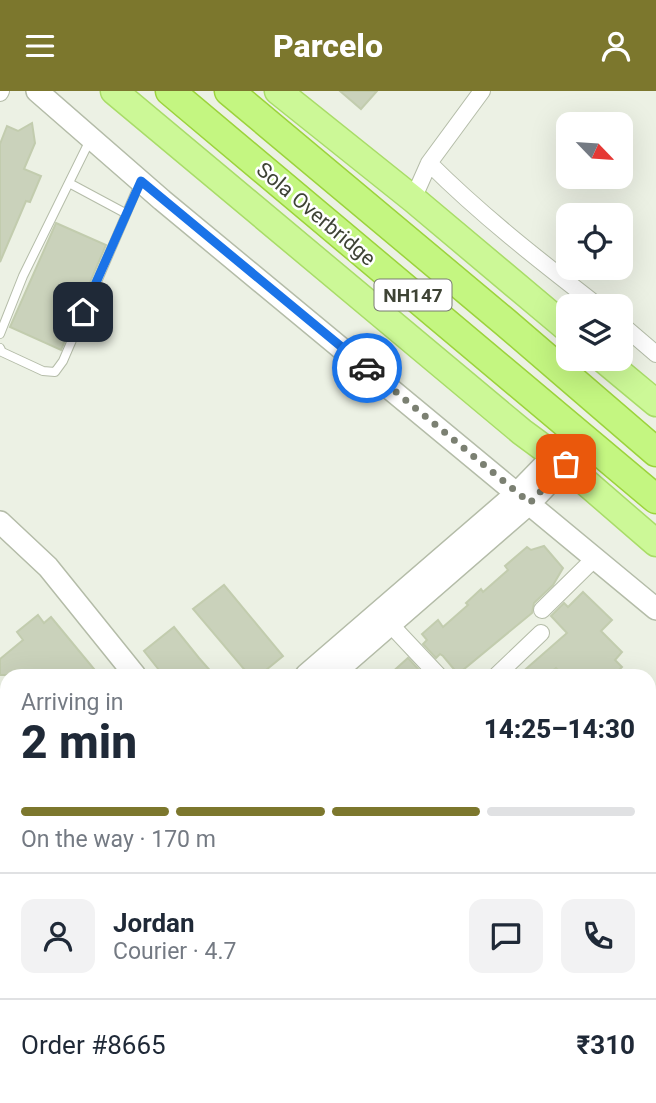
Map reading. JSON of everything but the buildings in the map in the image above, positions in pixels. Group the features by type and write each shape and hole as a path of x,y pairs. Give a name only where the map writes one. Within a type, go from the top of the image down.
{"highway":[{"name":"Sola Overbridge","path":"170,91 656,499"},
{"name":"Sola Overbridge","path":"229,91 505,321 656,452"}],"main road":[{"path":"114,91 511,423 560,460 656,543"},
{"path":"278,91 413,199 556,319"},
{"path":"617,371 656,403"}],"street":[{"path":"37,91 141,181 656,610"},
{"path":"413,199 429,163 482,91"},
{"path":"429,163 453,187 583,294"},
{"path":"633,334 656,354"},
{"path":"339,669 524,498 560,460"},
{"path":"313,669 524,498"},
{"path":"0,522 48,567 130,669"},
{"path":"542,610 595,558"},
{"path":"390,624 432,669"},
{"path":"503,669 541,633"}],"lane":[{"path":"0,334 23,276 91,138"},
{"path":"0,348 2,352 43,371 55,372 63,361 141,181"},
{"path":"69,183 125,213"}],"way so far":[{"path":"367,368 530,503 566,464"}],"route":[{"path":"83,312 141,181 367,368"}]}
